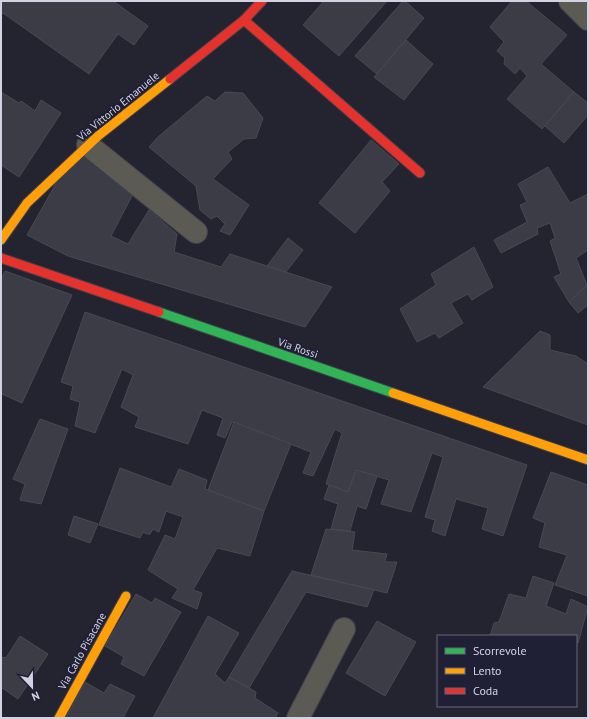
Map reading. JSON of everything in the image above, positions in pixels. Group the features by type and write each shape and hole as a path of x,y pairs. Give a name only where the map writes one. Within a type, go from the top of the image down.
{"street":[{"name":"Via Vittorio Emanuele","path":"1,240 27,203 88,145 244,20 262,1"},
{"path":"570,1 588,19"},
{"path":"244,20 420,173"},
{"path":"88,145 196,232"},
{"name":"Via Rossi","path":"1,258 588,460"},
{"name":"Via Carlo Pisacane","path":"59,718 126,596"},
{"path":"298,718 344,629"}],"building":[{"path":"1,1 113,1 148,26 134,45 118,34 89,74 3,13 1,15"},
{"path":"324,1 387,1 339,56 303,25"},
{"path":"403,1 405,1 424,18 377,74 355,56"},
{"path":"512,1 526,1 567,35 541,64 574,92 542,129 507,99 527,76 520,68 515,74 504,64 505,58 497,51 504,42 490,27"},
{"path":"406,40 433,64 404,100 374,77"},
{"path":"1,92 19,103 21,101 35,111 41,100 61,113 19,177 1,165"},
{"path":"225,92 243,93 263,118 256,138 244,139 228,152 232,159 213,179 249,205 230,235 220,231 225,224 217,216 211,219 200,210 196,186 149,147 158,137 207,96 215,101"},
{"path":"574,92 588,103 588,115 564,143 545,126"},
{"path":"371,140 399,164 382,182 390,191 355,233 319,203"},
{"path":"83,152 134,192 111,236 128,244 149,210 177,234 174,252 221,267 230,254 332,287 305,327 68,256 27,235 59,178"},
{"path":"548,167 570,203 588,194 588,250 576,258 587,285 569,302 554,277 561,274 550,241 555,238 550,223 537,228 538,234 501,253 494,240 527,222 520,205 527,202 518,184"},
{"path":"288,238 303,250 286,272 267,266"},
{"path":"474,247 493,287 472,300 468,294 451,303 463,323 439,338 435,333 417,342 400,309 436,285 431,274"},
{"path":"5,271 72,295 22,403 2,394 1,397 1,279"},
{"path":"587,285 588,305 578,313 569,302"},
{"path":"85,312 527,465 503,536 482,529 488,508 456,499 445,536 432,531 435,520 425,517 443,457 432,453 411,512 381,504 389,480 356,470 348,492 326,484 342,433 335,429 313,476 303,473 311,452 232,422 225,438 217,435 223,418 202,410 188,444 135,427 139,417 121,407 133,375 122,369 95,433 75,426 80,402 70,399 73,386 61,382"},
{"path":"540,331 550,335 550,350 576,356 588,364 588,425 483,387"},
{"path":"40,419 68,429 41,504 20,500 25,484 13,479"},
{"path":"234,422 291,444 264,511 208,490"},
{"path":"120,468 171,487 179,469 207,480 205,489 264,511 250,556 217,548 193,590 202,593 197,609 172,598 178,589 148,570 165,535 175,539 183,517 166,511 159,532 153,529 150,534 143,532 140,538 99,525"},
{"path":"356,470 377,476 366,509 357,506 350,531 331,529 338,504 324,499 329,485 348,492"},
{"path":"551,472 588,485 588,596 555,585 567,555 539,547 545,523 533,518"},
{"path":"74,516 98,524 90,543 68,535"},
{"path":"326,529 355,532 352,550 387,554 385,562 397,562 387,593 311,575"},
{"path":"292,571 374,590 367,607 306,592 249,688 229,677"},
{"path":"533,576 554,583 546,606 566,614 571,599 588,607 578,643 577,635 490,635 494,623 499,622 509,594 526,598"},
{"path":"136,594 152,603 155,598 181,612 144,676 121,664 124,657 105,646"},
{"path":"208,616 239,633 215,674 225,683 229,677 256,692 255,698 278,713 275,718 153,718"},
{"path":"377,621 416,642 385,696 346,673"},
{"path":"20,636 48,654 18,699 1,687 1,661 3,657 6,658"},
{"path":"85,682 104,693 110,684 135,696 123,718 66,718"}],"traffic: fast":[{"path":"159,312 393,393"}],"traffic: slow":[{"path":"1,240 27,203 98,136 170,79"},
{"path":"393,393 588,460"},
{"path":"59,718 126,596"}],"traffic: jam":[{"path":"170,79 244,20 262,1"},
{"path":"244,20 420,173"},
{"path":"1,258 159,312"}]}
